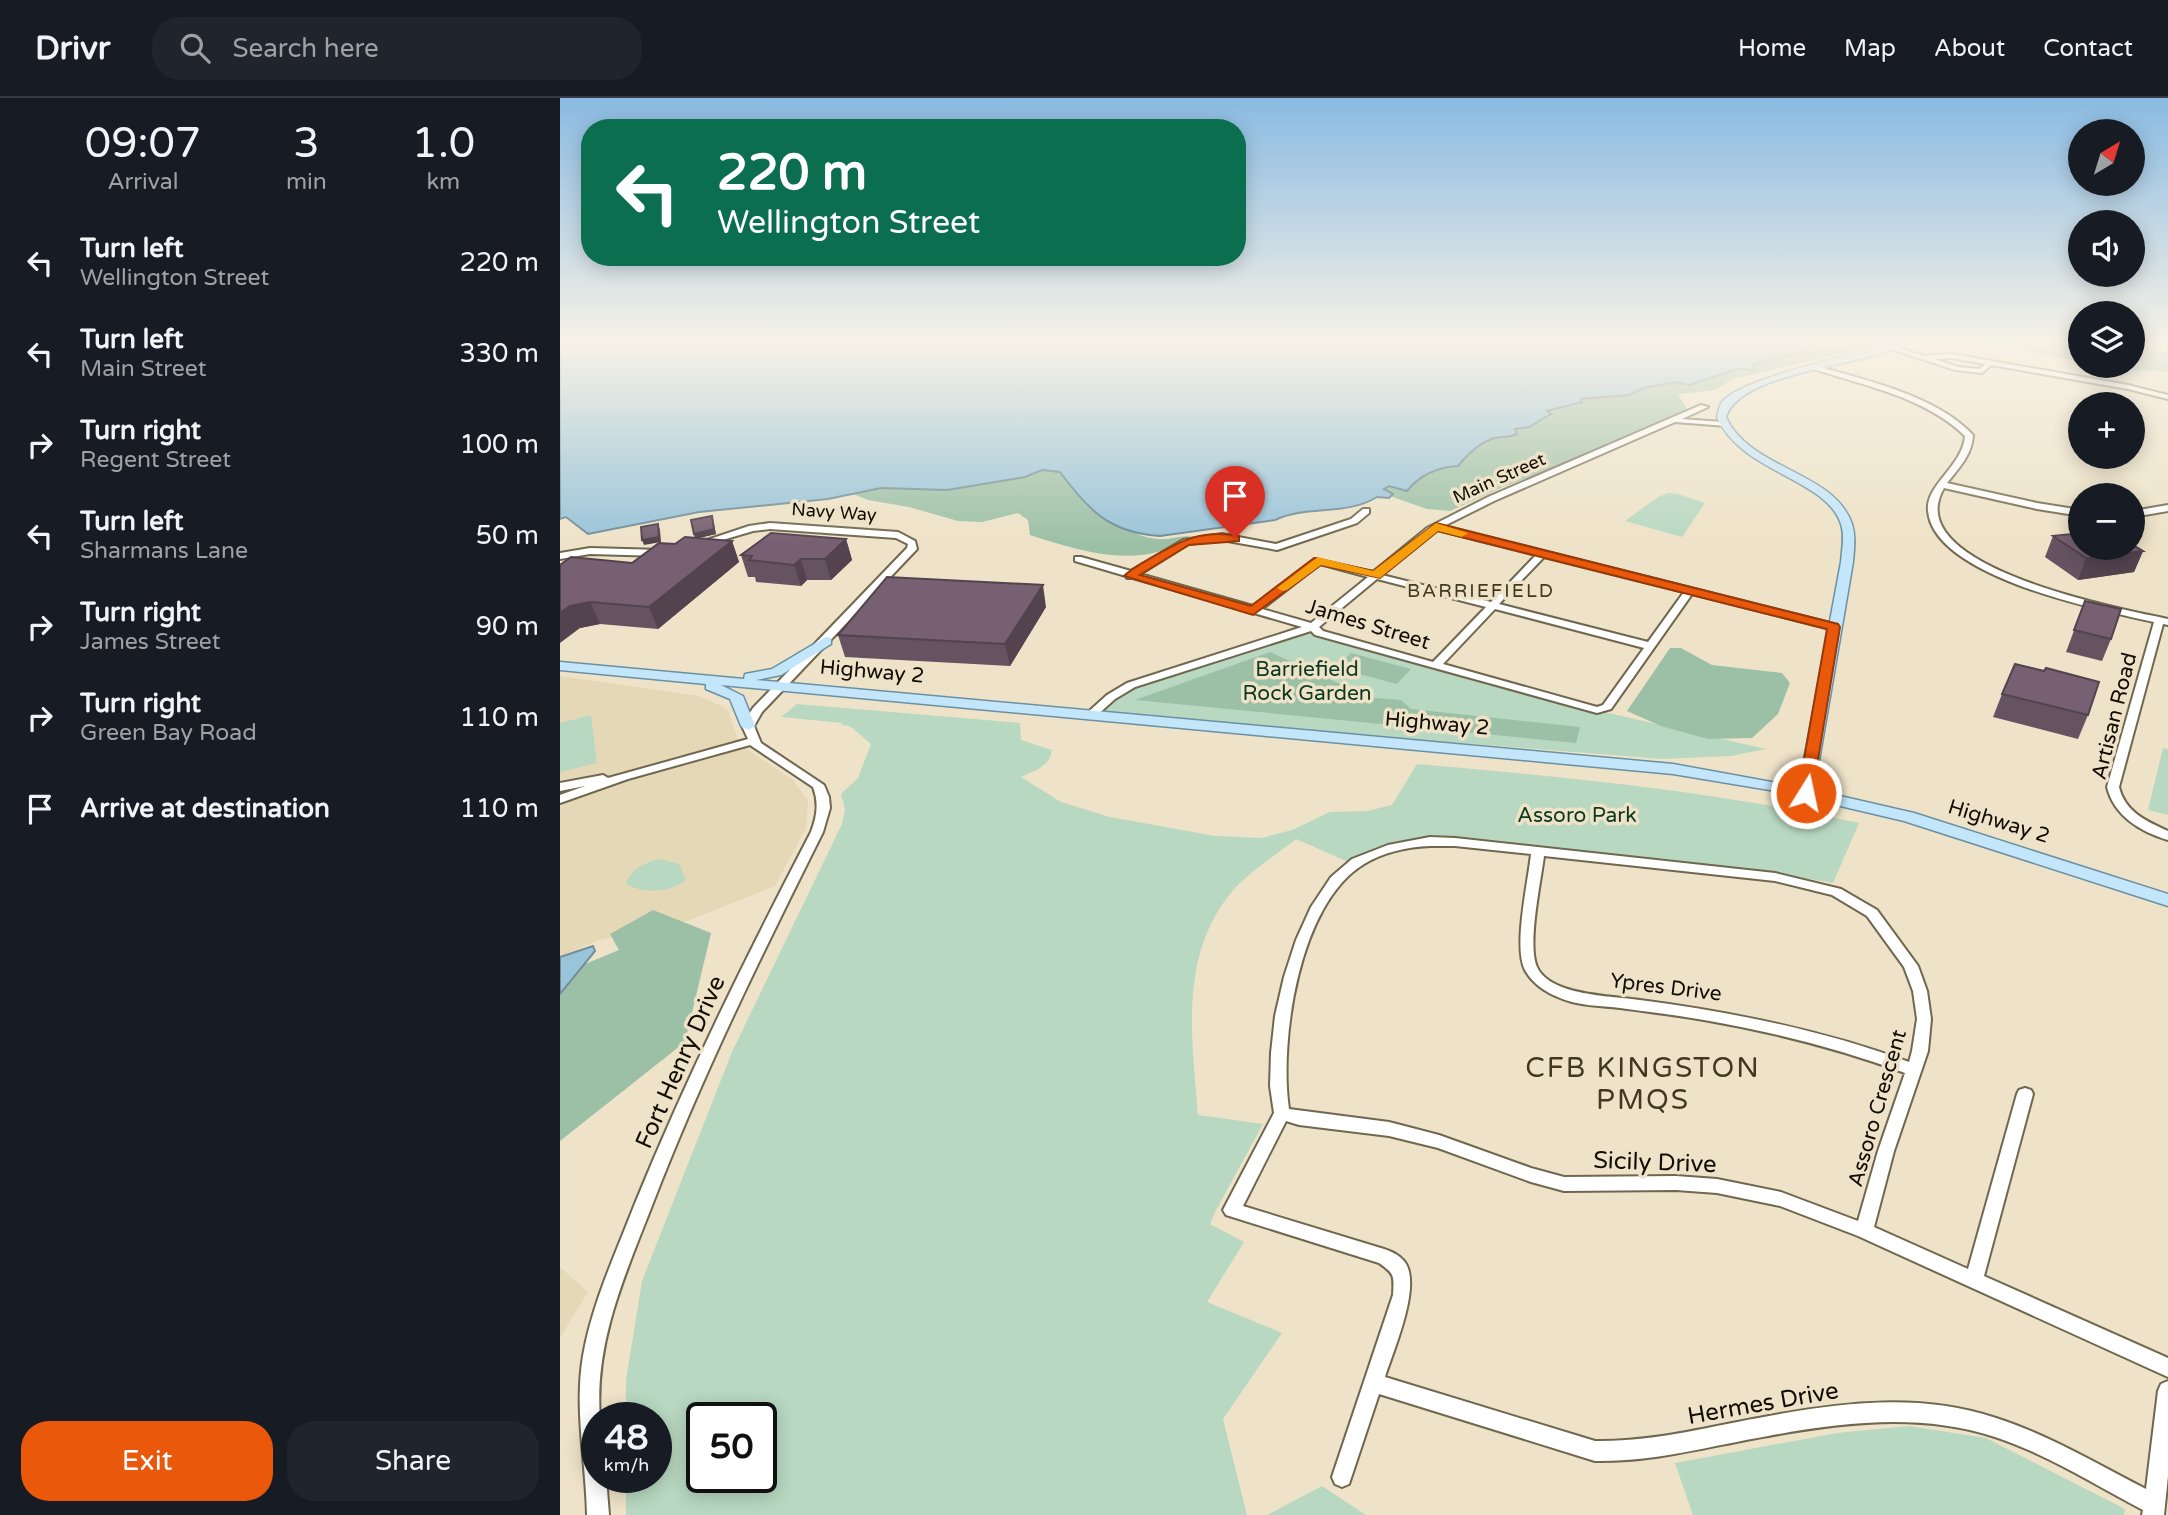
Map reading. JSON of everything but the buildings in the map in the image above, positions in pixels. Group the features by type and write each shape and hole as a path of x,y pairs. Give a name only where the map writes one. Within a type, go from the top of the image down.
{"main road":[{"path":"1725,409 1723,424 1733,439 1745,450 1811,487 1841,514 1848,528 1844,581 1806,793"},
{"path":"708,679 776,672 825,641"},
{"name":"Highway 2","path":"560,666 1622,763 1806,793 1908,817 1981,838 2168,900"},
{"path":"692,678 736,696 750,734"}],"street":[{"name":"Main Street","path":"1092,714 1111,697 1131,685 1313,627 1436,527 1490,499 1699,409"},
{"path":"1932,409 1962,426 1969,435 1970,444 1931,507 1936,526 1945,539 1977,563 2017,582 2052,594 2163,621"},
{"name":"Main Street","path":"1674,421 1723,424"},
{"path":"1943,485 2068,511"},
{"path":"2145,512 2168,508"},
{"path":"1130,576 1186,542 1222,537 1277,547 1354,521 1366,511"},
{"name":"Navy Way","path":"684,549 752,528 771,526 890,534 909,539 912,549 907,555 782,685"},
{"path":"1436,527 1834,627"},
{"path":"560,556 590,551 650,554 670,552"},
{"path":"1436,665 1542,554"},
{"name":"James Street","path":"1078,559 1313,627 1319,633 1591,709 1607,708 1650,646"},
{"path":"1253,611 1318,561 1650,646 1690,591"},
{"name":"Artisan Road","path":"2163,621 2113,787 2114,796 2129,816 2168,836"},
{"path":"560,799 750,734 757,710 782,685"},
{"name":"Fort Henry Drive","path":"598,1515 590,1418 590,1376 603,1308 698,1072 737,988 817,832 825,810 824,796 818,785 750,734"},
{"path":"560,787 624,776"},
{"name":"Assoro Crescent","path":"1282,1113 1279,1100 1280,1032 1286,988 1303,940 1325,894 1355,862 1397,846 1433,840 1775,877 1820,886 1850,899 1871,913 1911,966 1920,990 1924,1019 1920,1051 1886,1151 1864,1231"},
{"name":"Ypres Drive","path":"1538,852 1528,944 1530,967 1544,983 1556,990 1575,997 1725,1016 1815,1036 1863,1049 1914,1070"},
{"path":"1974,1281 2025,1094"},
{"path":"1282,1113 1232,1210 1384,1257 1398,1266 1404,1279 1402,1295 1375,1382 1342,1477"},
{"name":"Sicily Drive","path":"1282,1113 1299,1118 1389,1129 1439,1142 1564,1184 1676,1183 1717,1186 1781,1199 1864,1231 2168,1368"},
{"name":"Hermes Drive","path":"1375,1382 1595,1451 1625,1453 1654,1450 1767,1426 1837,1415 1918,1412 1962,1419 2020,1437 2152,1509"},
{"path":"2152,1509 2168,1391"}],"shaded area":[{"path":"560,676 699,696 724,707 729,712 737,738 750,751 793,780 808,800 806,828 775,886 685,922 599,940 560,957"},
{"path":"560,1267 588,1292 560,1338"}],"green space":[{"path":"1542,409 1688,411 1601,447 1585,457 1503,487 1450,511 1427,509 1384,494 1384,481 1425,476 1442,461 1467,455 1479,440 1520,429"},
{"path":"1043,467 1065,467 1106,512 1130,530 1158,539 1190,536 1161,551 1145,555 1095,553 1030,535 1028,520 1018,513 982,522 958,521 909,507 868,500 848,492"},
{"path":"1668,493 1705,503 1682,537 1625,521 1658,497"},
{"name":"Barriefield Rock Garden","path":"1313,627 1319,633 1591,709 1766,749 1731,756 1662,759 1092,714 1119,691"},
{"path":"1670,648 1681,648 1712,665 1782,673 1790,683 1778,714 1752,738 1708,739 1661,726 1627,711"},
{"path":"1270,652 1340,684 1338,695 1401,700 1411,709 1580,727 1576,743 1135,700"},
{"path":"1351,653 1411,669 1397,684 1336,668"},
{"name":"Assoro Park","path":"797,704 1020,723 1021,740 1052,750 1045,765 1021,777 1061,802 1110,817 1215,836 1262,838 1292,830 1330,812 1367,811 1392,805 1417,764 1694,794 1859,823 1833,883 1776,873 1445,836 1409,843 1355,865 1296,839 1253,872 1230,894 1214,919 1203,945 1196,972 1192,1029 1198,1115 1263,1124 1210,1224 1244,1242 1207,1302 1282,1333 1223,1419 1247,1515 626,1515 626,1493 672,1493 672,1402 626,1402 626,1380 642,1281 732,1052 842,824 845,809 841,794 858,778 871,744 850,726 781,717"},
{"path":"591,715 597,763 560,772 560,723"},
{"path":"2163,748 2168,749 2168,815 2148,810"},
{"path":"660,859 679,864 686,880 672,888 656,891 626,884 635,870"},
{"path":"653,910 711,933 685,1042 560,1141 560,994 585,964 619,950 610,934"},
{"path":"1909,1426 1986,1438 2125,1509 2124,1515 1693,1515 1675,1463 1837,1433"},
{"path":"1322,1486 1366,1515 1267,1515"}],"water":[{"path":"560,409 1554,409 1547,411 1551,414 1529,427 1515,429 1517,434 1484,443 1458,466 1430,473 1407,491 1389,486 1384,489 1393,494 1389,498 1377,497 1340,509 1287,515 1275,520 1160,536 1142,534 1114,524 1080,498 1060,472 1042,470 1025,477 947,490 881,488 828,499 699,512 588,534 566,517 560,519"},
{"path":"593,946 595,951 560,994 560,957"}],"slow traffic":[{"path":"1283,588 1318,561 1375,575 1436,527 1462,533"}],"district":[{"name":"BARRIEFIELD","path":"1481,590"},
{"name":"CFB KINGSTON PMQS","path":"1643,1083"}],"route":[{"path":"1235,538 1186,542 1130,576 1253,611 1318,561 1375,575 1436,527 1834,627 1806,793"}]}
